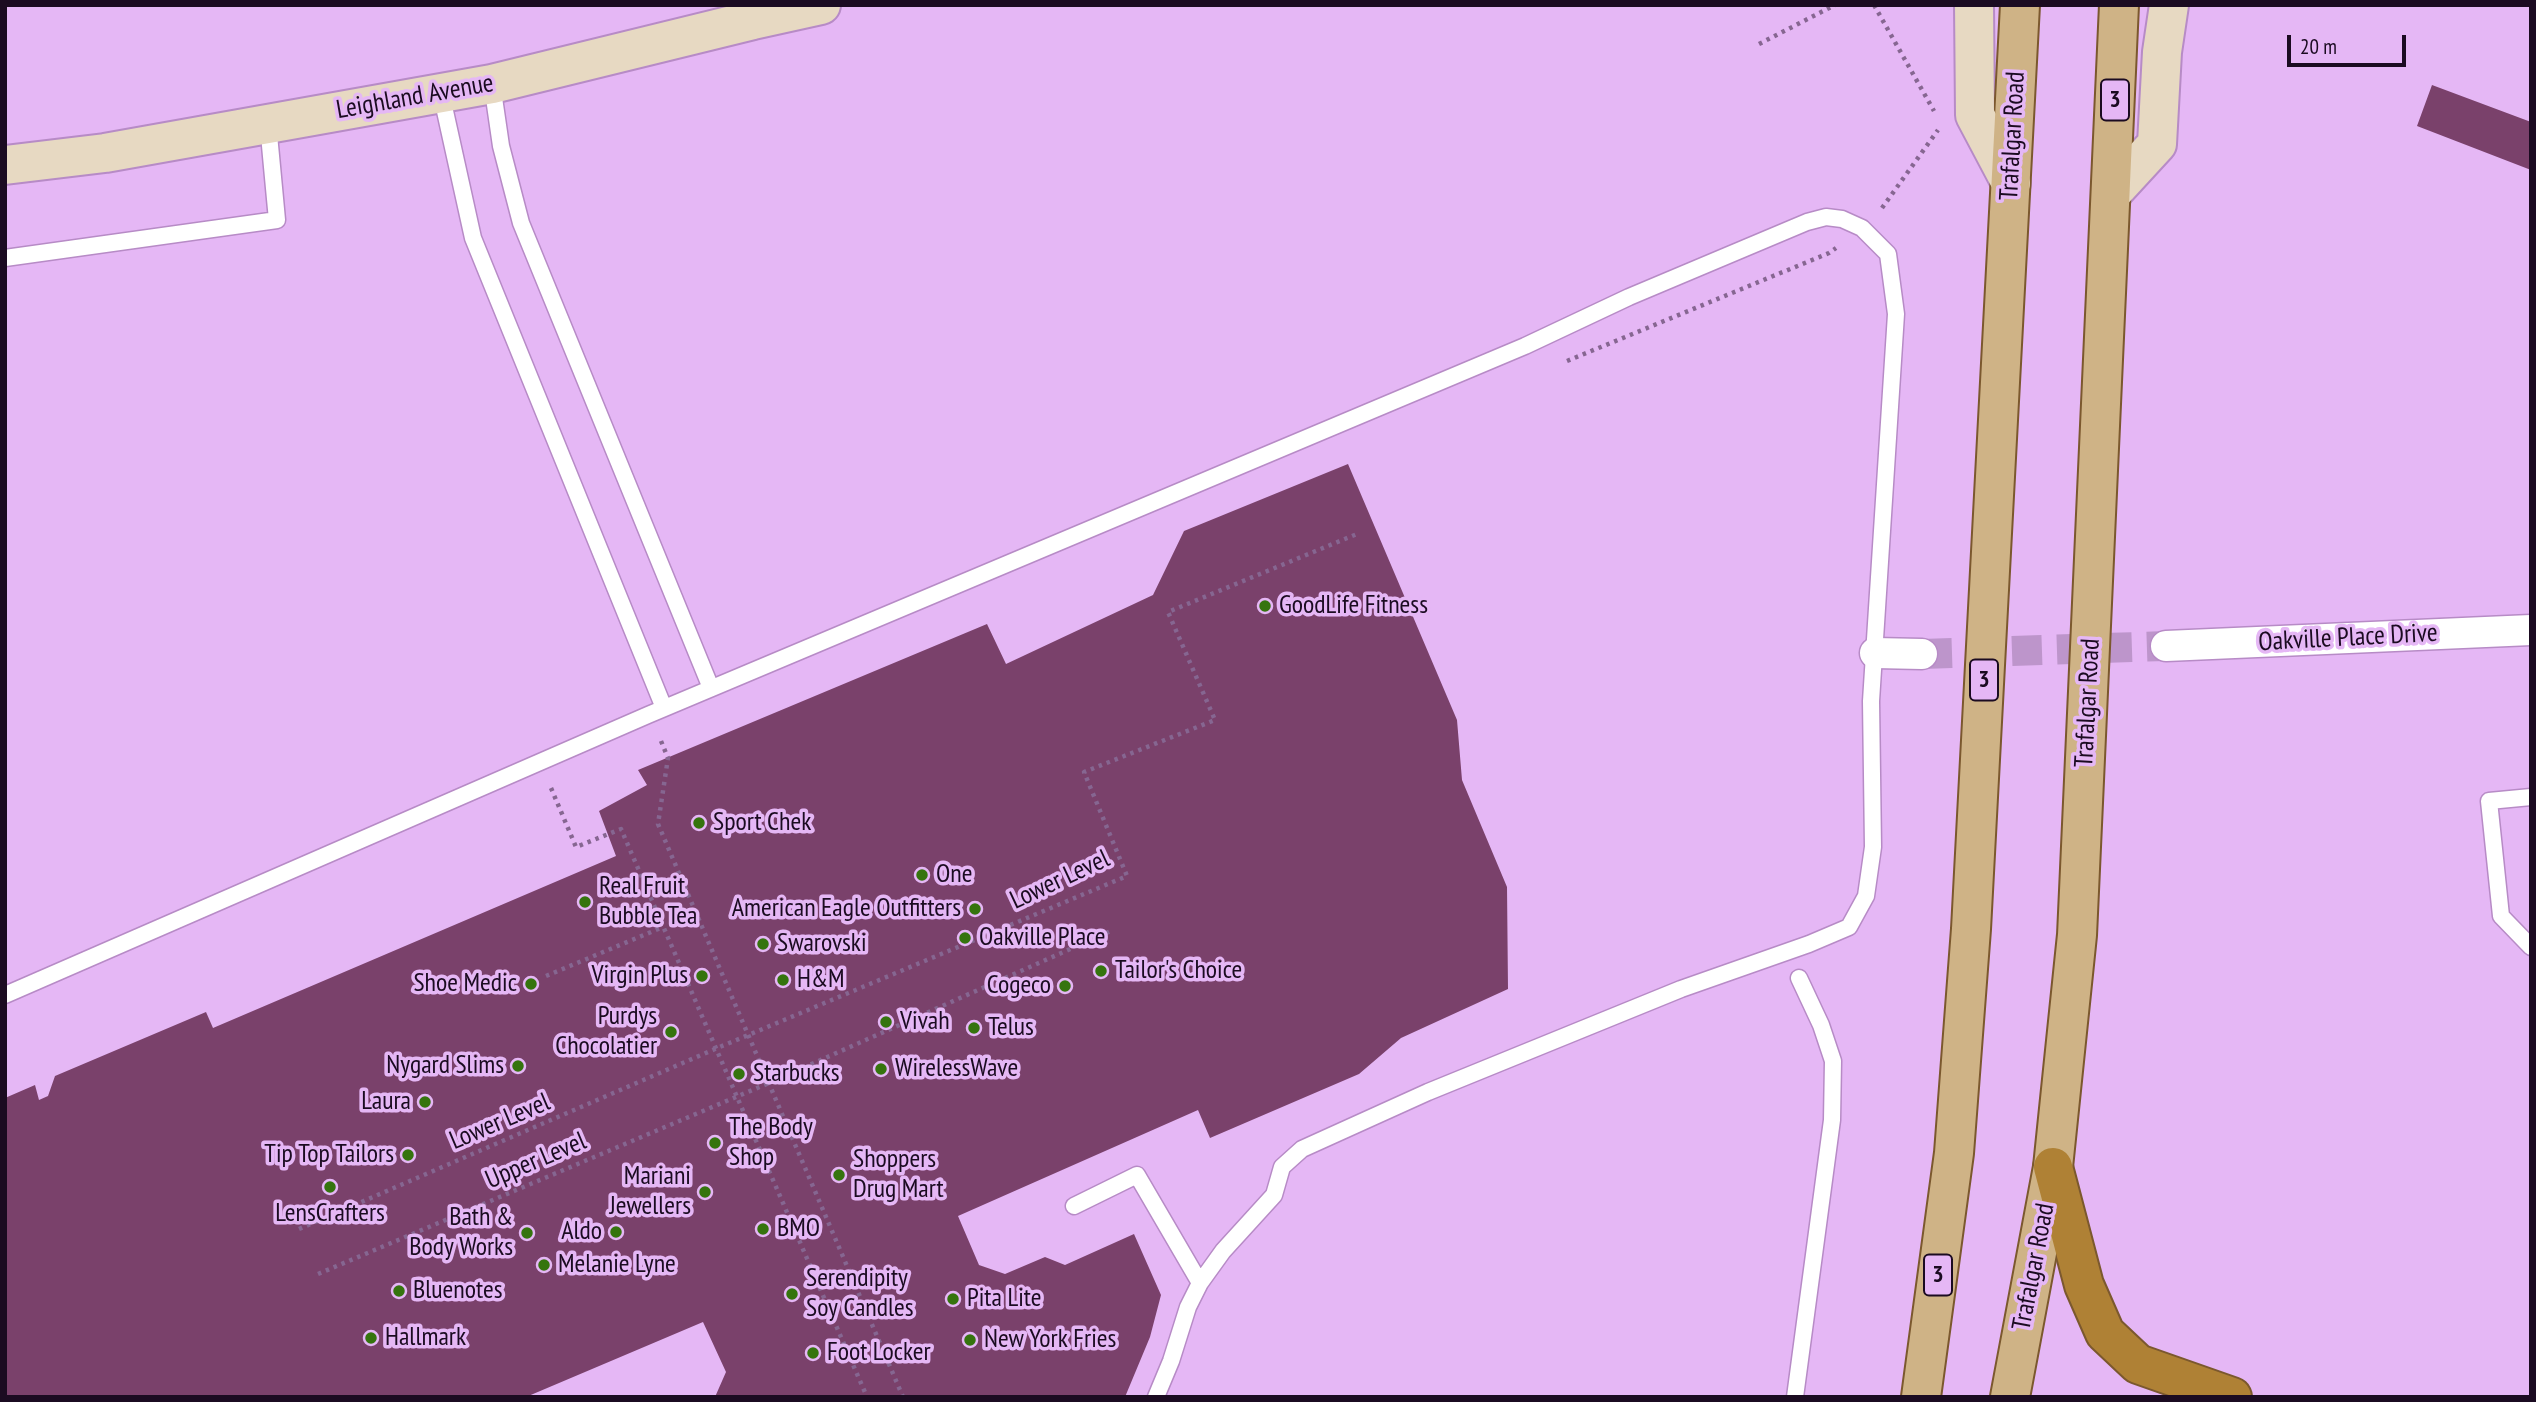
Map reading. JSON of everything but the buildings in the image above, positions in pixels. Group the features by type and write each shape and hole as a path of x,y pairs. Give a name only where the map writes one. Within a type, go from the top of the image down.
{"highway":[{"path":"2053,1167 2084,1286 2105,1333 2138,1364 2232,1397"}],"main road":[{"name":"Trafalgar Road","path":"1922,1397 1954,1153 1971,929 2020,5"},
{"name":"Trafalgar Road","path":"2010,1397 2053,1167 2077,935 2119,5"}],"street":[{"name":"Leighland Avenue","path":"5,165 105,153 492,84 821,5"},
{"path":"1974,5 1975,115 2011,183"},
{"path":"2110,194 2157,144 2162,52 2169,5"},
{"name":"Oakville Place Drive","path":"2165,646 2531,630"},
{"path":"1875,653 1922,654"}],"lane":[{"path":"492,84 501,146 521,223 711,688"},
{"path":"441,93 473,238 664,708"},
{"path":"5,258 277,220 268,124"},
{"path":"5,995 664,708 1525,346 1629,297 1807,222 1826,218 1842,219 1862,228 1888,254 1896,314 1871,701 1873,848 1866,896 1849,927 1810,944 1681,989 1428,1092 1302,1149 1282,1167 1274,1195 1223,1251 1200,1283 1188,1307 1171,1362 1156,1397"},
{"path":"2531,797 2488,801 2501,916 2531,947"},
{"path":"1795,1397 1832,1121 1833,1061 1821,1025 1799,978"},
{"path":"1074,1206 1137,1175 1200,1283"}],"path":[{"path":"1759,44 1835,5"},
{"name":"Lower Level","path":"299,1229 715,1049 1127,876 1084,772 1216,720 1168,612 1357,534"},
{"path":"648,715 668,758 658,824 903,1397"},
{"path":"540,762 576,847 621,829 867,1397"},
{"path":"546,976 663,927"},
{"name":"Upper Level","path":"318,1273 769,1083 1113,930"}],"tunnel":[{"path":"1922,654 2166,646"}],"place":[{"name":"GoodLife Fitness","path":"1265,606"},
{"name":"Sport Chek","path":"699,823"},
{"name":"One","path":"922,875"},
{"name":"Real Fruit Bubble Tea","path":"585,902"},
{"name":"American Eagle Outfitters","path":"975,909"},
{"name":"Oakville Place","path":"965,938"},
{"name":"Swarovski","path":"763,944"},
{"name":"Tailor's Choice","path":"1101,971"},
{"name":"Virgin Plus","path":"702,976"},
{"name":"H&M","path":"783,980"},
{"name":"Shoe Medic","path":"531,984"},
{"name":"Cogeco","path":"1065,986"},
{"name":"Vivah","path":"886,1022"},
{"name":"Telus","path":"974,1028"},
{"name":"Purdys Chocolatier","path":"671,1032"},
{"name":"Nygard Slims","path":"518,1066"},
{"name":"WirelessWave","path":"881,1069"},
{"name":"Starbucks","path":"739,1074"},
{"name":"Laura","path":"425,1102"},
{"name":"The Body Shop","path":"715,1143"},
{"name":"Tip Top Tailors","path":"408,1155"},
{"name":"Shoppers Drug Mart","path":"839,1175"},
{"name":"LensCrafters","path":"330,1187"},
{"name":"Mariani Jewellers","path":"705,1192"},
{"name":"BMO","path":"763,1229"},
{"name":"Aldo","path":"616,1232"},
{"name":"Bath & Body Works","path":"527,1233"},
{"name":"Melanie Lyne","path":"544,1265"},
{"name":"Bluenotes","path":"399,1291"},
{"name":"Serendipity Soy Candles","path":"792,1294"},
{"name":"Pita Lite","path":"953,1299"},
{"name":"Hallmark","path":"371,1338"},
{"name":"New York Fries","path":"970,1340"},
{"name":"Foot Locker","path":"813,1353"}]}
